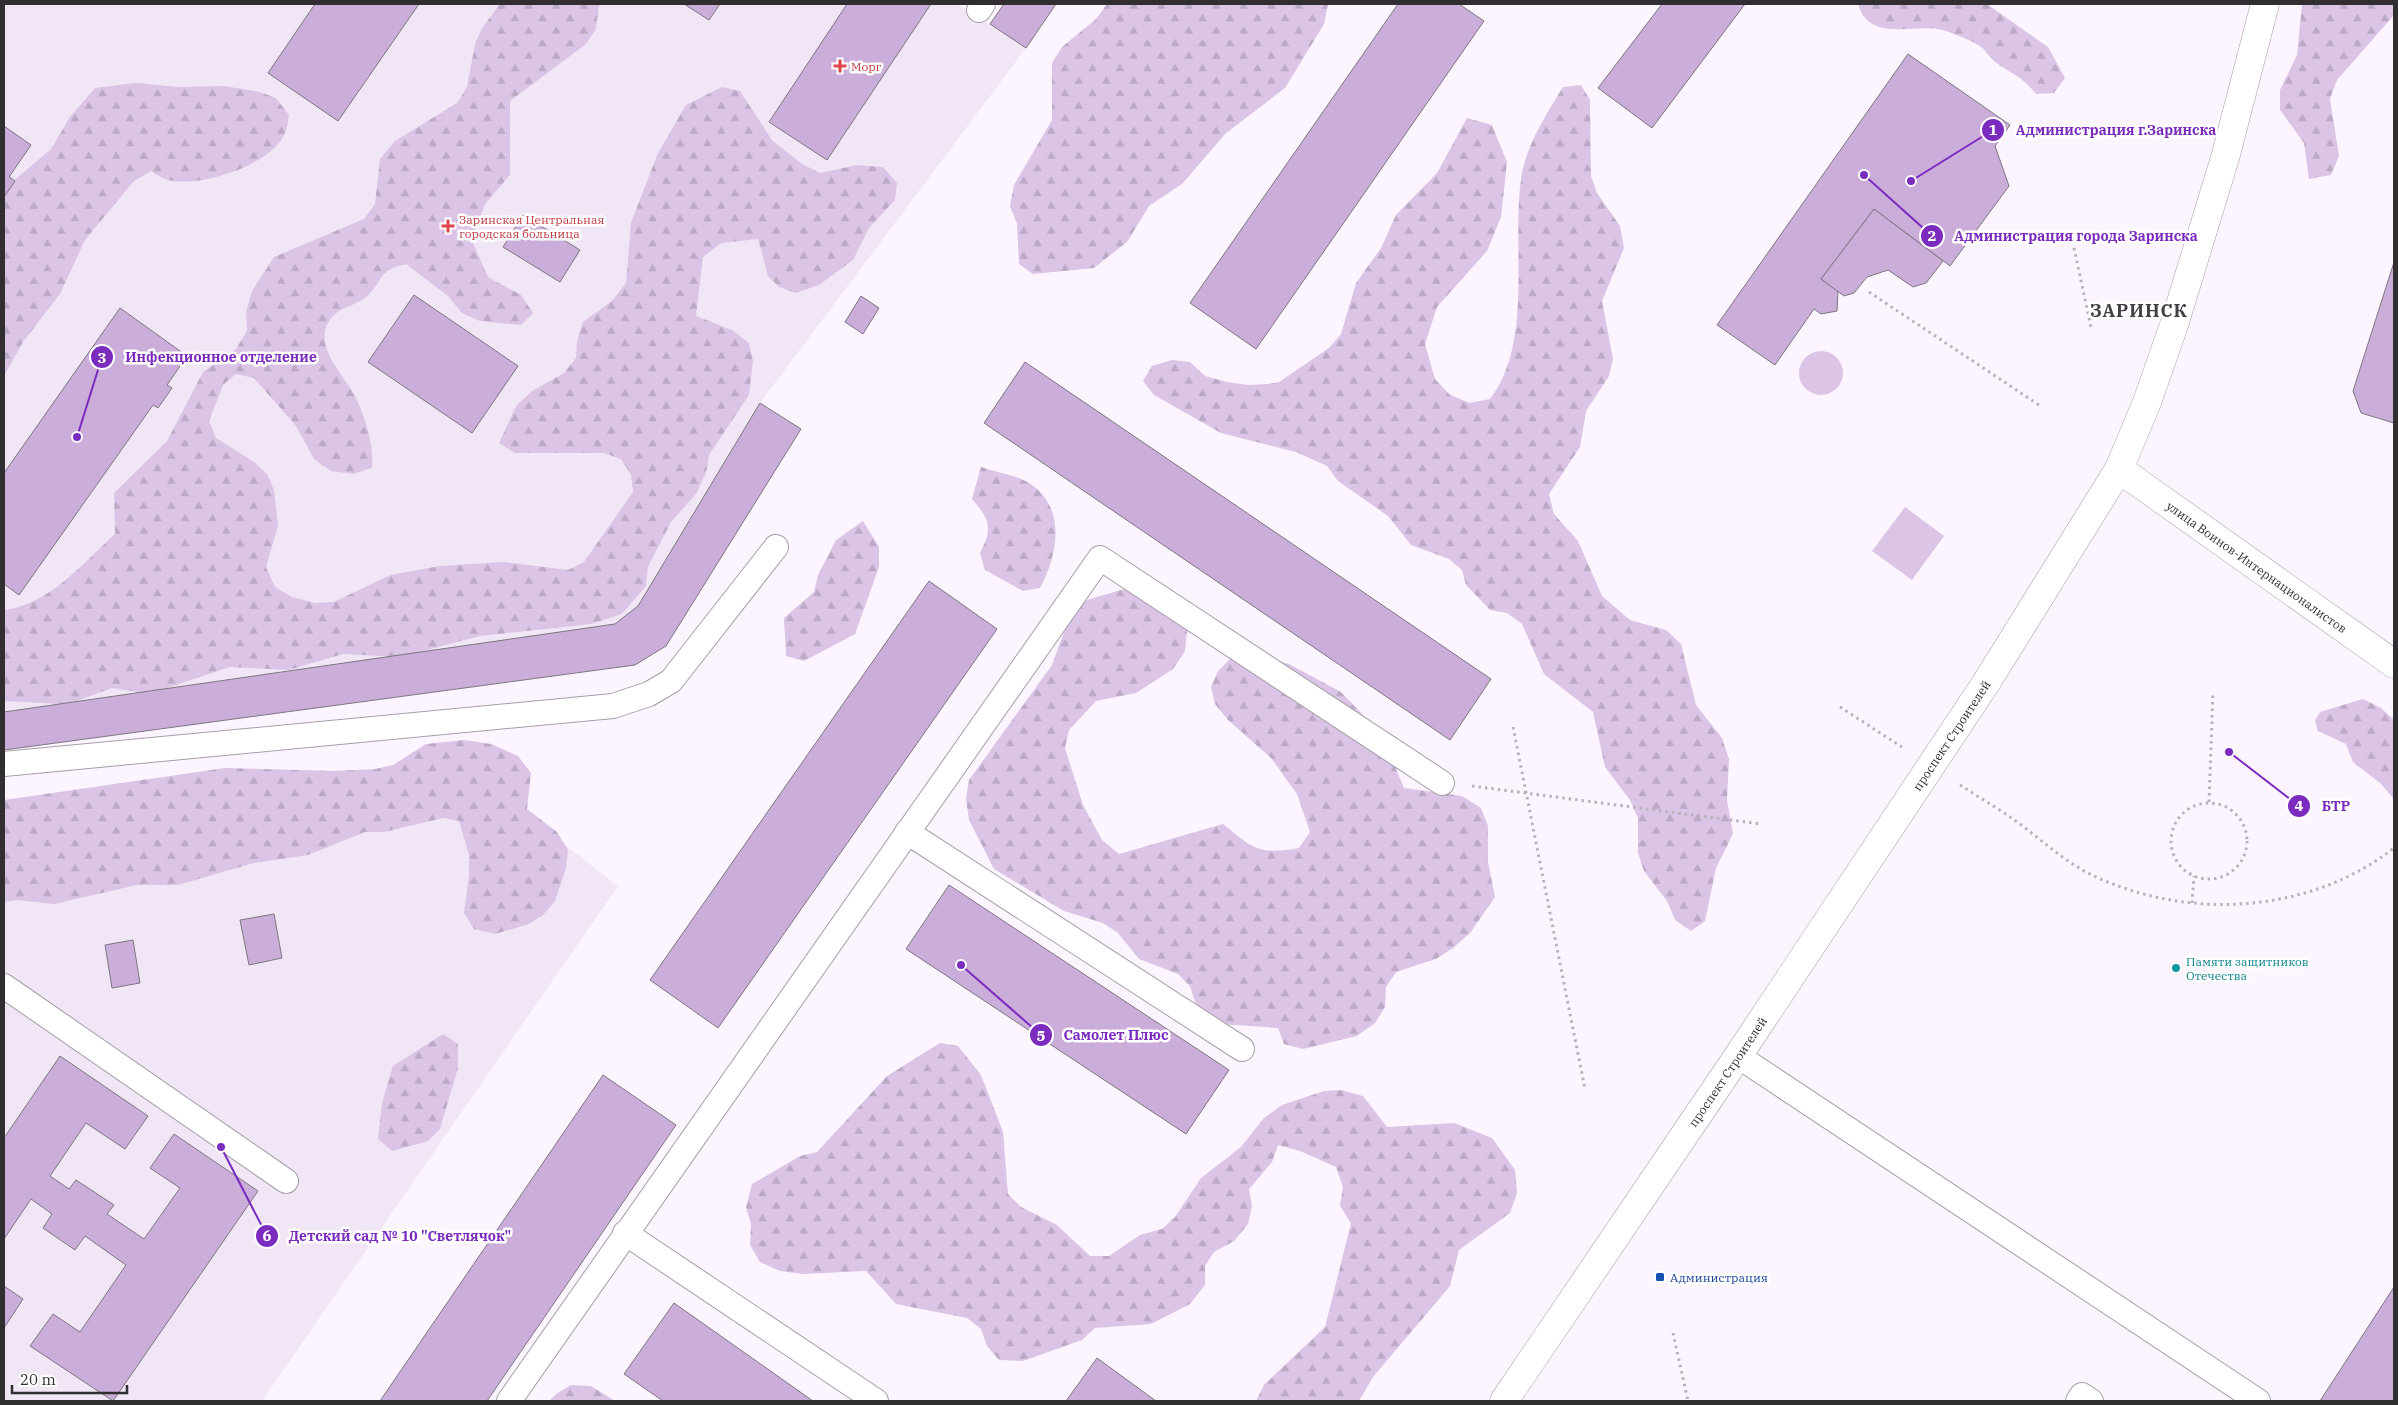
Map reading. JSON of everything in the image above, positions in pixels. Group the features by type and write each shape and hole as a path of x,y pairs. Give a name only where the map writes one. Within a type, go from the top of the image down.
{"street":[{"name":"проспект Строителей","path":"1504,1401 1738,1056 1986,683 2119,469 2148,402 2174,325 2225,158 2264,4"},
{"name":"улица Воинов-Интернационалистов","path":"2119,469 2394,664"}],"lane":[{"path":"4,764 613,706 649,694 672,681 776,547"},
{"path":"509,1401 1100,558 1442,783"},
{"path":"907,832 1242,1049"},
{"path":"4,986 286,1181"},
{"path":"1738,1056 2258,1401"},
{"path":"625,1233 876,1401"},
{"path":"2078,1401 2082,1395 2091,1401"}],"path":[{"path":"2074,248 2091,327"},
{"path":"1869,292 2040,405"},
{"path":"2209,802 2213,692"},
{"path":"1840,707 2020,824 2053,852 2091,874 2131,892 2192,903 2218,905 2262,903 2304,894 2345,878 2394,848"},
{"path":"1513,727 1584,1089"},
{"path":"1442,783 1761,824"},
{"path":"2209,802 2224,805 2236,813 2245,826 2248,841 2245,855 2236,868 2224,876 2209,879 2194,876 2182,867 2174,855 2171,841 2174,826 2182,814 2194,805 2209,802"},
{"path":"2192,903 2194,876"},
{"path":"1673,1333 1688,1401"}],"shaded area":[{"name":"Заринская Центральная городская больница","path":"4,4 962,4 961,6 1026,48 760,403 638,606 615,624 4,712"},
{"path":"459,763 618,886 262,1401 4,1401 4,893"}],"green space":[{"path":"500,4 599,4 596,29 586,44 510,101 510,175 485,204 472,241 488,277 521,295 533,313 521,325 480,321 462,313 448,296 406,264 385,273 366,297 336,313 326,326 324,337 326,348 356,398 363,415 370,442 372,468 353,474 331,471 314,459 296,426 254,378 236,374 223,385 209,421 216,438 254,462 267,474 274,490 278,526 266,567 275,587 292,597 315,603 334,602 390,575 440,566 504,562 568,570 584,562 633,492 631,475 621,459 604,453 515,453 499,443 516,406 532,391 564,373 576,358 577,341 583,322 612,301 626,283 631,223 658,153 686,105 722,87 740,91 772,140 802,164 820,173 857,165 883,167 897,183 895,200 869,228 853,260 819,285 796,293 779,287 768,276 758,239 721,243 703,257 696,316 732,330 749,343 753,361 749,395 709,455 706,473 696,494 671,522 648,567 646,586 622,614 591,624 480,636 400,657 343,654 289,670 230,667 149,694 112,688 77,701 60,704 4,701 4,610 36,600 50,591 78,569 115,534 114,493 167,441 203,372 236,349 247,331 246,312 252,291 274,257 364,219 375,204 380,159 395,141 457,103 467,87 475,44 482,28"},
{"path":"1107,4 1328,4 1324,24 1285,88 1225,134 1183,183 1149,206 1127,242 1094,268 1033,274 1019,264 1017,224 1010,206 1014,185 1052,120 1052,63 1062,47 1096,19"},
{"path":"1858,4 1987,4 2048,47 2065,78 2054,93 2036,94 2016,75 1994,61 1983,48 1973,42 1946,31 1934,29 1883,28 1873,24 1864,17"},
{"path":"2302,4 2394,4 2394,15 2337,80 2330,99 2339,156 2331,175 2309,179 2304,143 2280,110 2280,90 2297,55"},
{"path":"135,83 178,87 224,86 260,92 276,98 289,115 286,129 275,148 263,157 232,172 214,178 181,182 166,179 151,171 134,181 85,240 60,294 23,342 4,376 4,189 51,149 70,117 95,88"},
{"path":"1581,85 1590,100 1591,176 1597,193 1620,226 1624,248 1602,301 1613,359 1609,376 1586,411 1580,447 1549,494 1554,514 1578,541 1602,596 1630,620 1666,630 1681,644 1696,705 1722,738 1729,759 1727,800 1733,834 1716,868 1705,921 1691,931 1675,920 1667,901 1644,871 1638,853 1638,818 1630,800 1605,767 1593,712 1544,674 1522,624 1507,613 1490,610 1466,585 1462,570 1449,559 1411,545 1388,516 1338,481 1327,466 1296,452 1221,433 1154,395 1143,381 1152,366 1172,360 1190,362 1205,376 1227,382 1248,385 1268,384 1279,382 1329,348 1341,334 1356,283 1381,248 1396,215 1437,173 1467,118 1492,125 1507,162 1501,217 1487,251 1437,307 1425,344 1435,379 1450,395 1470,403 1490,399 1504,375 1512,348 1517,320 1519,200 1525,161 1539,128 1563,87"},
{"path":"1825,351 1837,357 1842,364 1842,382 1837,389 1830,394 1817,395 1809,392 1802,385 1799,369 1802,361 1809,354"},
{"path":"981,467 1024,480 1041,493 1049,505 1054,518 1056,532 1051,561 1040,588 1023,591 985,570 980,553 987,537 988,524 983,513 972,499"},
{"path":"1905,507 1944,536 1912,580 1872,551"},
{"path":"863,521 879,547 879,567 855,634 804,661 786,656 784,618 814,592 818,575 836,540"},
{"path":"1131,587 1160,587 1182,597 1189,613 1185,651 1173,669 1136,693 1096,701 1069,730 1065,748 1083,805 1102,840 1119,854 1223,824 1257,848 1274,851 1299,848 1310,832 1297,794 1271,758 1228,720 1215,704 1211,687 1218,671 1231,658 1249,655 1289,664 1341,692 1382,735 1404,788 1462,796 1481,808 1488,826 1488,862 1495,897 1470,933 1453,948 1436,959 1396,972 1386,987 1385,1007 1375,1023 1357,1036 1303,1049 1284,1044 1278,1028 1220,1024 1205,1018 1195,1002 1190,986 1178,974 1139,959 1118,933 1103,923 1064,911 994,869 969,820 966,799 969,780 1052,665 1072,610 1087,600"},
{"path":"2363,699 2381,708 2394,720 2394,799 2380,783 2353,762 2346,744 2318,731 2315,720 2320,712"},
{"path":"464,740 491,744 518,756 531,773 527,809 557,832 568,850 566,868 555,901 543,915 529,924 495,934 474,929 464,913 469,876 469,855 459,821 443,818 384,832 365,832 308,855 254,863 178,885 137,885 54,904 16,900 4,902 4,800 225,768 334,771 375,769 393,765 426,744"},
{"path":"443,1034 458,1044 458,1068 440,1129 428,1141 392,1151 378,1139 382,1103 393,1066"},
{"path":"940,1043 958,1046 981,1075 1003,1132 1008,1194 1021,1207 1057,1225 1090,1256 1109,1256 1140,1235 1162,1229 1175,1217 1201,1178 1241,1147 1263,1119 1282,1105 1324,1091 1341,1090 1363,1096 1387,1127 1454,1123 1492,1138 1515,1170 1517,1193 1510,1213 1459,1250 1450,1286 1373,1377 1359,1401 1256,1401 1264,1385 1325,1327 1351,1223 1340,1206 1343,1187 1336,1167 1300,1151 1278,1145 1272,1162 1249,1189 1252,1206 1248,1224 1234,1241 1214,1252 1205,1266 1205,1285 1190,1304 1151,1324 1095,1328 1082,1340 1023,1361 999,1360 987,1346 981,1329 967,1318 896,1304 866,1271 803,1274 780,1271 760,1262 750,1245 751,1224 746,1207 752,1184 800,1156 817,1152 887,1076"},
{"path":"571,1385 591,1386 615,1401 549,1401 556,1394"}],"building":[{"path":"315,4 419,4 338,121 268,73"},
{"path":"684,4 720,4 709,20"},
{"path":"847,4 931,4 827,160 769,122"},
{"path":"1004,4 1056,4 1026,48 990,24"},
{"path":"1398,4 1459,4 1484,21 1256,349 1190,303"},
{"path":"1662,4 1745,4 1652,128 1598,88"},
{"path":"1908,54 2010,125 1995,146 2009,186 1950,266 1874,209 1821,279 1838,291 1837,311 1821,314 1814,309 1775,365 1717,325"},
{"path":"4,126 31,145 9,177 15,181 4,197"},
{"path":"1874,209 1943,261 1926,283 1913,287 1888,270 1867,277 1854,293 1844,296 1821,279"},
{"path":"523,215 580,250 560,282 503,247"},
{"path":"2394,262 2394,423 2361,413 2353,391"},
{"path":"414,295 518,366 472,433 368,362"},
{"path":"861,296 879,308 863,334 845,322"},
{"path":"120,308 187,356 167,385 172,388 158,408 153,405 19,595 4,584 4,473"},
{"path":"1025,362 1491,679 1450,740 984,423"},
{"path":"760,403 801,429 666,646 635,665 4,750 4,712 615,624 638,606"},
{"path":"929,581 997,629 718,1028 650,980"},
{"path":"949,885 1229,1070 1186,1134 906,949"},
{"path":"274,914 282,958 249,965 240,920"},
{"path":"133,940 140,983 112,988 105,945"},
{"path":"60,1056 148,1116 125,1149 86,1123 50,1176 69,1189 76,1180 114,1205 107,1214 144,1239 180,1188 150,1168 174,1134 258,1191 113,1401 30,1346 53,1314 80,1332 126,1265 85,1236 75,1250 43,1228 52,1214 31,1199 4,1239 4,1138"},
{"path":"603,1075 676,1125 487,1401 380,1401"},
{"path":"4,1286 23,1299 4,1328"},
{"path":"2394,1287 2394,1401 2320,1401"},
{"path":"674,1303 813,1401 663,1401 624,1374"},
{"path":"1097,1358 1156,1401 1066,1401"}],"place":[{"name":"Морг","path":"840,66"},
{"name":"Администрация города Заринска","path":"1864,175"},
{"name":"Администрация г.Заринска","path":"1911,181"},
{"name":"Заринская Центральная городская больница","path":"448,226"},
{"name":"Инфекционное отделение","path":"77,437"},
{"name":"БТР","path":"2229,752"},
{"name":"Самолет Плюс","path":"961,965"},
{"name":"Памяти защитников Отечества","path":"2176,968"},
{"name":"Детский сад № 10 \"Светлячок\"","path":"221,1147"},
{"name":"Администрация","path":"1660,1277"}],"district":[{"name":"ЗАРИНСК","path":"2139,310"}]}
